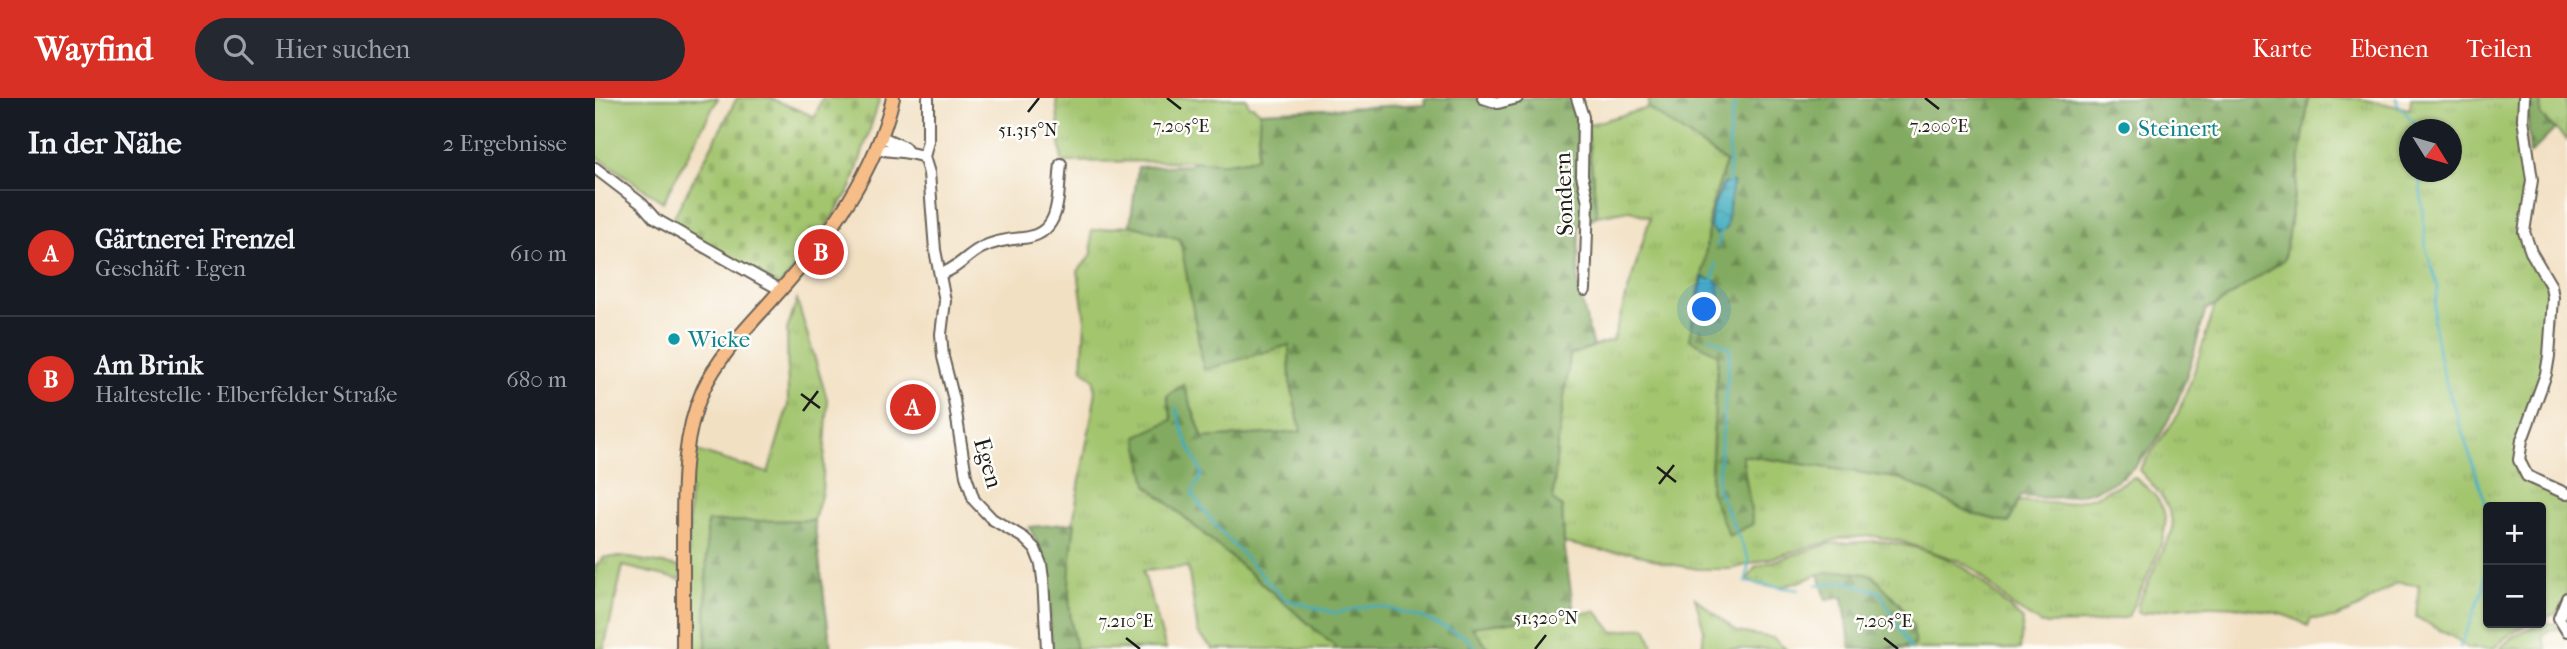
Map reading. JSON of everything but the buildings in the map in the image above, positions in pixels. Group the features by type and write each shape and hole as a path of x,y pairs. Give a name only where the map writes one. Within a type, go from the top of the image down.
{"main road":[{"path":"683,649 683,475 692,421 704,387 719,362 833,226 863,180 880,143 893,98"}],"street":[{"name":"Egen","path":"928,98 924,157 929,173 935,250 945,301 941,334 943,357 954,400 966,476 974,499 992,519 1024,538 1035,549 1041,564 1047,649"},
{"path":"1483,98 1498,103 1517,98"},
{"name":"Sondern","path":"1577,98 1583,117 1582,175 1588,202 1585,290"},
{"path":"2524,98 2523,119 2532,180 2524,232 2531,252 2551,286 2553,315 2546,374 2522,440 2519,460 2527,476 2567,494"},
{"path":"880,143 924,157"},
{"path":"940,274 952,269 980,248 1007,239 1037,236 1046,230 1057,208 1061,164"},
{"path":"595,168 642,204 655,219 781,290"},
{"path":"2567,598 2559,618 2567,631"}],"green space":[{"path":"595,98 718,98 663,202 595,155"},
{"path":"737,98 770,98 815,117 822,98 880,98 851,188 822,233 780,286 670,224"},
{"path":"1056,98 1246,98 1249,106 1260,112 1257,158 1215,165 1193,161 1062,162"},
{"path":"1424,98 1574,98 1587,125 1597,216 1579,225 1578,285 1593,347 1570,355 1553,500 1562,507 1574,613 1472,627 1489,649 1338,649 1147,485 1137,436 1172,420 1167,396 1183,384 1203,438 1301,432 1290,381 1289,345 1204,370 1180,239 1130,225 1138,167 1191,165 1193,161 1225,163 1257,158 1260,112 1425,104"},
{"path":"1649,98 2309,98 2284,260 2215,306 2206,309 2184,383 2170,417 2152,447 2130,471 2101,488 2065,497 2021,496 2009,523 1973,514 1902,479 1742,455 1753,524 1729,536 1710,491 1718,354 1689,339 1704,266 1710,212 1726,162 1648,108"},
{"path":"2309,98 2356,98 2410,109 2411,98 2521,98 2528,185 2521,231 2547,284 2550,313 2542,376 2518,441 2525,478 2567,497 2567,595 2558,613 2546,617 2546,502 2483,502 2483,628 2521,628 2493,649 2468,649 2458,640 2416,617 2419,585 2397,583 2358,608 2335,618 2311,619 2308,626 2273,612 2227,606 2180,607 2142,614 2137,612 2138,604 2173,529 2166,503 2139,470 2176,418 2215,306 2284,260"},
{"path":"2526,98 2541,98 2540,115 2555,129 2530,154"},
{"path":"2541,98 2567,98 2567,140 2540,115"},
{"path":"1648,108 1726,162 1710,212 1704,266 1718,354 1710,490 1753,524 1741,455 1902,479 1973,514 2009,523 2018,501 2063,504 2094,497 2134,477 2158,499 2165,520 2160,548 2128,617 2092,623 2042,624 2012,606 1975,570 1959,561 1900,541 1873,536 1842,538 1732,569 1698,569 1664,563 1632,552 1605,551 1564,543 1562,507 1553,500 1570,354 1613,340 1650,218 1630,210 1597,216 1587,125"},
{"path":"1130,225 1180,239 1289,344 1290,381 1301,432 1203,438 1183,385 1173,420 1147,485 1338,649 1213,649 1198,633 1188,567 1143,571 1166,649 1076,649 1069,587 1070,555 1078,491 1095,397 1094,379 1082,369 1085,321 1078,271 1092,254 1091,231"},
{"path":"797,300 828,402 822,492 814,520 707,522 706,649 689,649 690,449 768,473 788,405 787,330"},
{"path":"814,520 831,649 706,649 707,522"},
{"path":"1075,523 1069,586 1070,617 1076,649 1051,649 1045,571 1029,527"},
{"path":"1877,541 1929,552 1974,575 2023,620 2020,649 1882,649 1915,645 1913,625 1899,603 1819,574 1793,584 1774,587 1756,584 1748,579 1755,567 1829,544"},
{"path":"605,557 624,557 681,567 681,580 623,566 604,649 595,649 595,566"},
{"path":"1844,571 1872,575 1899,603 1913,625 1915,645 1851,649 1843,597 1826,600 1819,574"},
{"path":"1695,598 1738,632 1773,638 1786,649 1702,649 1704,630"},
{"path":"1596,611 1613,632 1646,627 1654,649 1489,649 1472,627"},
{"path":"2546,624 2557,624 2558,630 2549,630 2542,637 2547,649 2500,649 2523,631 2546,628"}],"water":[{"path":"1733,182 1726,229 1716,234 1710,228 1712,210 1723,184"},
{"path":"1703,277 1718,282 1720,300 1714,306 1696,313"}],"waterway":[{"path":"1729,185 1729,135 1735,98"},
{"path":"2397,98 2397,103 2411,119"},
{"path":"2420,182 2426,248 2438,287 2433,321 2442,371 2485,502"},
{"path":"1718,247 1721,230"},
{"path":"1713,282 1716,264"},
{"path":"1707,320 1709,306"},
{"path":"1710,337 1730,348 1717,488 1749,560 1746,582 1799,590"},
{"path":"1176,408 1185,437 1202,474 1192,494 1215,525 1284,599 1335,613 1374,605 1419,616 1467,638 1477,649"},
{"path":"2460,647 2483,590 2487,565"},
{"path":"1816,585 1846,582 1880,592 1911,649"}],"place":[{"name":"Steinert","path":"2124,128"},
{"name":"Am Brink","path":"821,252"},
{"name":"Wicke","path":"674,339"},
{"name":"Gärtnerei Frenzel","path":"913,407"}]}
